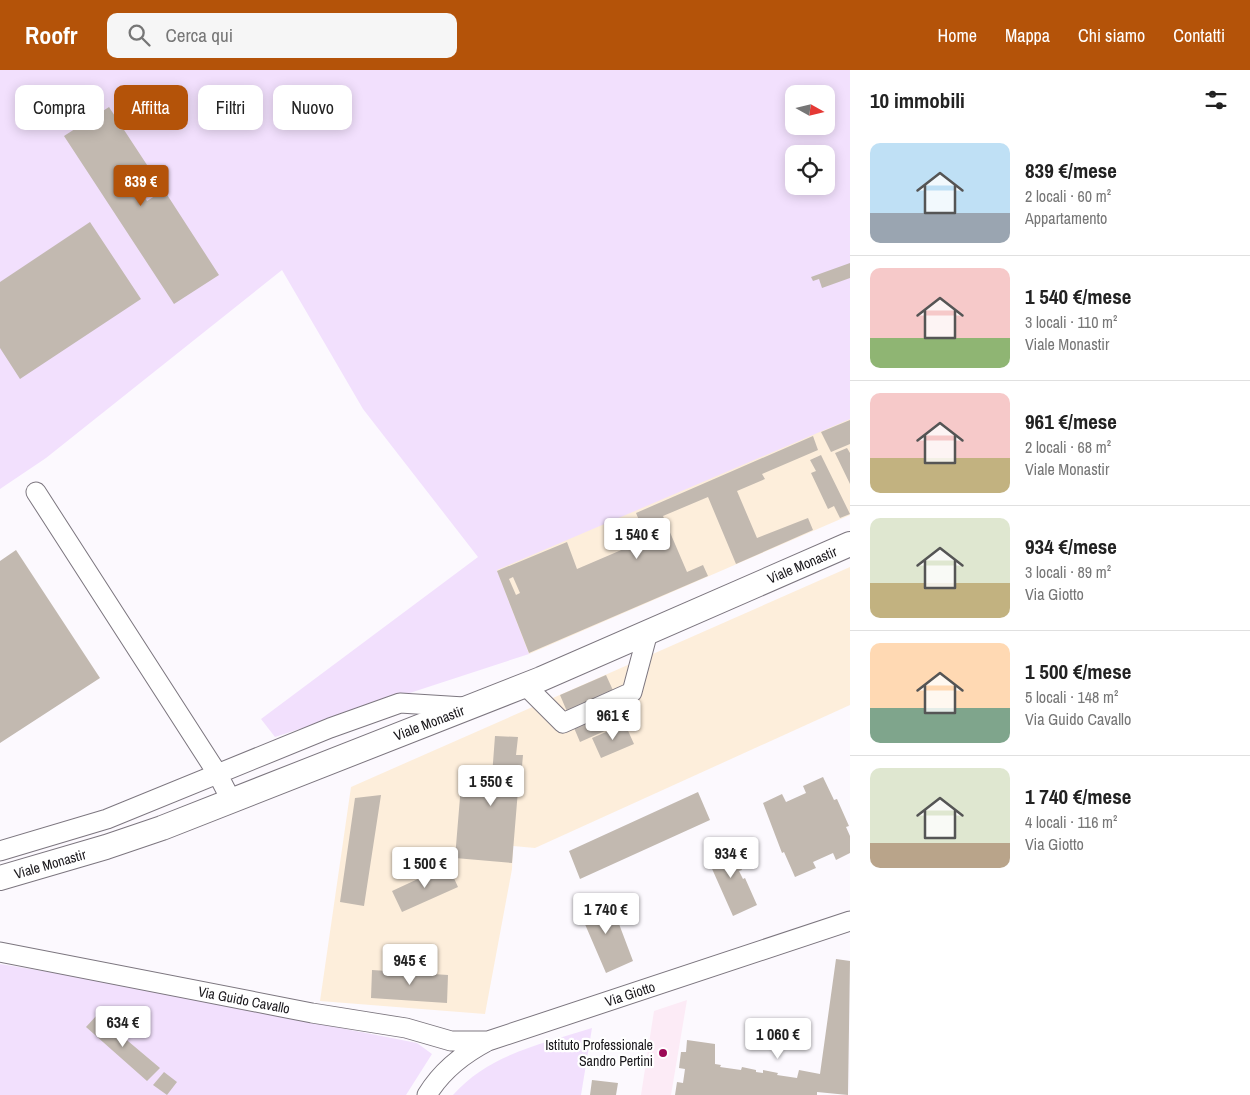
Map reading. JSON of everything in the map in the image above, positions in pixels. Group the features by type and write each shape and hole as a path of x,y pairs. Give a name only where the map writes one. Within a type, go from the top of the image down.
{"main road":[{"name":"Viale Monastir","path":"0,878 106,847 468,708 850,544"}],"street":[{"path":"36,492 217,773 231,800"},
{"path":"525,685 563,722 632,692 648,632"},
{"path":"0,850 107,819 330,728 400,703 468,708"},
{"name":"Via Giotto","path":"427,1095 442,1074 454,1062 488,1041 850,921"},
{"name":"Via Guido Cavallo","path":"0,952 312,1013 406,1028 451,1041 488,1041"}],"shaded area":[{"path":"0,70 850,70 850,419 497,570 529,654 275,737 261,719 478,557 363,409 282,270 46,458 0,489"},
{"path":"850,415 850,515 529,654 491,570"},
{"path":"850,567 850,705 535,848 513,846 512,869 485,1014 320,1001 351,787"},
{"path":"0,964 81,977 417,1043 432,1054 406,1095 0,1095"},
{"name":"Istituto Professionale Sandro Pertini","path":"687,1000 671,1095 641,1095 654,1011"},
{"path":"592,1028 581,1095 453,1095 483,1069 500,1060 536,1045"}],"building":[{"path":"109,107 114,115 114,130 124,130 149,168 133,179 147,201 164,190 219,275 174,304 64,136 73,130 104,130 104,110"},
{"path":"90,222 141,299 20,379 0,348 0,282"},
{"path":"850,263 850,278 822,288 819,279 813,281 811,277"},
{"path":"850,420 850,444 831,452 821,432"},
{"path":"813,436 818,450 762,474 765,479 737,491 757,538 808,518 813,530 736,564 708,497 663,516 687,572 703,565 708,576 529,653 497,571 567,542 577,569 647,539 636,513","holes":["513,577 520,593 516,595 509,579"]},
{"path":"847,448 850,453 850,484 835,453"},
{"path":"821,455 850,514 840,518 834,506 828,509 811,473 816,471 810,460"},
{"path":"16,550 100,678 0,743 0,561"},
{"path":"606,675 627,721 580,742 560,695"},
{"path":"625,724 634,744 601,758 592,738"},
{"path":"495,736 518,737 516,755 523,755 521,778 519,778 512,863 455,858 462,773 492,776"},
{"path":"823,777 834,800 837,799 849,826 846,827 850,836 850,853 836,860 833,853 813,862 816,868 795,877 784,852 782,853 763,803 782,794 786,802 806,793 803,786"},
{"path":"698,792 710,820 580,879 569,851"},
{"path":"381,795 364,906 340,902 355,798"},
{"path":"730,842 742,870 739,871 743,879 745,878 757,905 733,916 705,853"},
{"path":"448,865 458,887 402,912 392,891"},
{"path":"604,897 613,917 616,916 633,961 606,973 578,908"},
{"path":"836,959 850,961 848,1095 817,1092 817,1095 675,1095 677,1082 683,1083 685,1069 679,1068 681,1052 686,1052 687,1040 715,1044 715,1064 721,1065 720,1067 741,1070 742,1067 763,1073 763,1070 778,1073 777,1075 797,1078 799,1070 820,1074"},
{"path":"372,970 448,975 447,1003 371,998"},
{"path":"97,1015 160,1068 147,1081 86,1027"},
{"path":"164,1072 177,1082 167,1095 153,1085"},
{"path":"592,1080 618,1083 616,1095 590,1095"}],"place":[{"name":"Istituto Professionale Sandro Pertini","path":"663,1053"}]}
